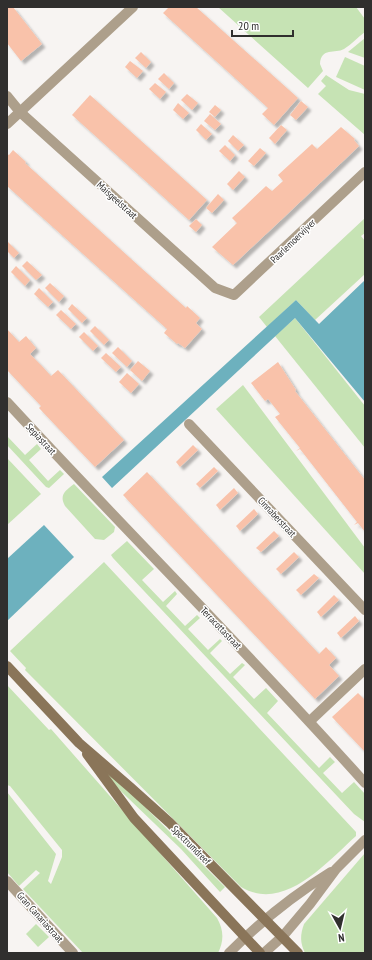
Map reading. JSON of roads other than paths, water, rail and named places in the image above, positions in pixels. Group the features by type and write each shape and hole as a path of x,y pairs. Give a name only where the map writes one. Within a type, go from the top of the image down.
{"main road":[{"name":"Spectrumdreef","path":"10,669 79,743 170,823 283,936 298,953"},
{"name":"Spectrumdreef","path":"79,743 116,796 134,818 260,953"}],"street":[{"path":"7,124 132,7"},
{"name":"Maisgeelstraat","path":"7,96 20,112 215,288"},
{"name":"Paarlemoervijver","path":"215,288 234,295 365,172"},
{"name":"Sepiastraat","path":"7,402 74,475"},
{"name":"Cinnaberstraat","path":"189,424 365,610"},
{"name":"Terracottastraat","path":"74,475 310,721 365,783"},
{"path":"310,721 365,669"},
{"path":"264,953 283,936 310,904 336,869 365,840"},
{"path":"229,953 265,918 296,894 336,869"},
{"name":"Gran Canariastraat","path":"7,881 73,953"}],"water":[{"path":"365,280 365,402 295,318 112,488 102,477 296,300 319,324"},
{"path":"44,525 74,557 7,621 7,559"}]}
